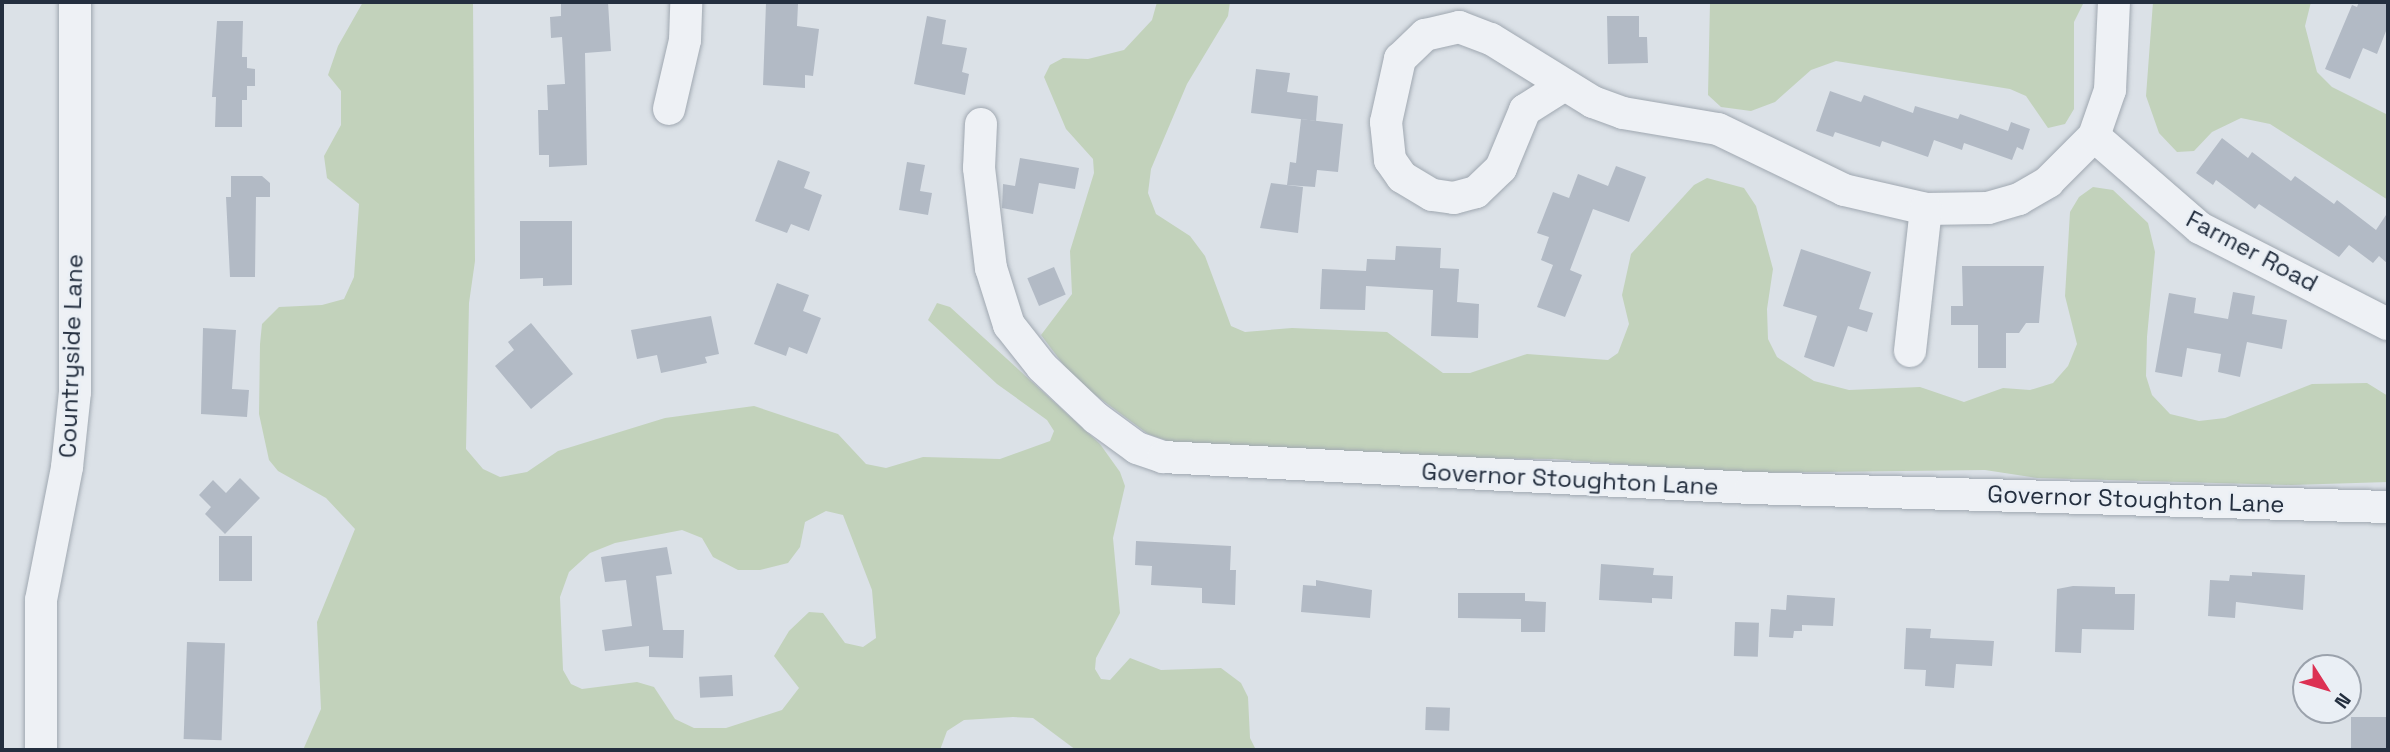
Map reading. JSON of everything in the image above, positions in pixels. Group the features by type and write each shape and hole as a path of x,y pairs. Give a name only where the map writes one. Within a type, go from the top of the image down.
{"street":[{"name":"Countryside Lane","path":"41,750 41,600 67,467 75,392 75,2"},
{"path":"669,109 685,40 686,2"},
{"path":"1563,86 1525,110 1501,168 1476,192 1454,198 1432,195 1402,177 1390,160 1386,122 1395,69 1407,49 1425,35 1448,28 1469,29 1563,86 1623,113 1718,129 1844,190 1926,209 1988,208 2019,199 2062,172 2094,136 2110,90 2114,2"},
{"name":"Governor Stoughton Lane","path":"981,124 979,168 991,268 1009,326 1042,367 1096,418 1137,448 1164,457 1762,488 2388,508"},
{"name":"Farmer Road","path":"2094,136 2200,228 2388,324"},
{"path":"1910,351 1926,209"}],"green space":[{"path":"363,2 473,2 475,261 469,303 466,449 483,469 500,477 527,472 558,451 665,418 754,406 838,434 866,464 886,468 923,457 1000,459 1050,441 1054,431 1047,420 997,384 928,320 937,303 950,307 1100,444 1120,472 1125,486 1113,538 1120,613 1096,658 1095,669 1101,679 1110,680 1130,658 1161,670 1221,668 1241,683 1248,697 1250,738 1256,750 1076,750 1033,718 1013,717 964,720 947,731 940,750 303,750 321,709 317,622 355,529 326,498 278,471 269,460 259,414 260,344 262,324 279,307 322,305 344,299 354,277 359,204 327,178 324,156 341,125 341,91 328,75 338,46","holes":["826,511 843,515 872,590 876,638 863,647 845,643 823,613 809,612 789,631 774,656 799,688 782,710 726,728 694,728 675,719 654,687 637,682 582,689 571,684 563,670 560,597 569,572 590,553 615,543 682,530 702,538 713,557 738,570 760,570 788,563 800,547 805,522"]},
{"path":"1157,2 1230,2 1228,16 1187,84 1151,169 1148,193 1156,214 1190,236 1205,256 1231,326 1245,332 1292,328 1387,332 1443,373 1470,373 1527,354 1608,360 1618,353 1629,324 1622,295 1631,254 1694,185 1707,178 1744,188 1756,206 1773,269 1767,309 1768,339 1777,357 1814,381 1849,390 1920,387 1964,402 2003,388 2030,390 2053,383 2068,366 2077,344 2065,296 2070,212 2079,197 2093,187 2113,190 2148,223 2155,252 2146,376 2152,395 2170,414 2199,421 2225,418 2312,384 2367,383 2388,396 2388,482 2291,485 2037,478 1985,470 1735,473 1554,459 1446,458 1174,443 1148,434 1075,380 1041,335 1072,294 1070,251 1094,173 1093,159 1066,129 1044,77 1050,65 1063,58 1088,59 1124,50 1152,20"},
{"path":"1710,2 2084,2 2074,22 2074,109 2065,124 2048,128 2026,96 2010,89 1836,61 1811,70 1775,102 1751,111 1721,107 1708,95"},
{"path":"2153,2 2311,2 2305,26 2317,72 2332,87 2388,115 2388,200 2270,124 2241,118 2212,132 2194,151 2177,152 2159,133 2146,96"}],"building":[{"path":"561,2 608,2 611,51 585,53 587,165 549,167 549,155 539,155 538,110 548,110 547,85 565,84 562,37 551,38 550,17 561,16"},
{"path":"2359,2 2388,2 2388,26 2377,54 2363,48 2350,79 2325,69 2352,5 2357,7"},
{"path":"766,3 798,4 797,26 819,29 813,76 805,75 805,88 763,85"},
{"path":"927,16 946,20 942,44 967,48 962,72 969,74 965,95 914,84"},
{"path":"1607,16 1639,16 1639,37 1647,37 1648,63 1608,64"},
{"path":"217,21 243,21 242,57 247,57 247,68 255,69 255,86 247,86 247,100 242,100 242,127 215,127 216,97 212,97"},
{"path":"1256,69 1290,73 1287,92 1318,96 1316,121 1251,113"},
{"path":"1830,91 1861,102 1864,95 1913,113 1915,106 1958,119 1960,114 2008,131 2011,122 2030,129 2023,150 2017,147 2012,160 1964,143 1962,150 1934,140 1928,157 1882,141 1880,147 1835,132 1833,137 1816,131"},
{"path":"1301,119 1343,124 1338,172 1317,170 1315,187 1287,185 1290,162 1296,163"},
{"path":"2222,138 2248,158 2252,152 2291,181 2295,176 2334,204 2337,200 2376,230 2388,212 2388,264 2379,256 2373,263 2349,245 2339,257 2259,204 2255,209 2216,180 2213,185 2196,173"},
{"path":"1020,158 1079,168 1075,189 1039,183 1033,214 1002,208 1003,184 1015,186"},
{"path":"778,160 810,172 804,188 822,195 809,231 791,224 787,233 755,221"},
{"path":"907,162 925,165 920,191 932,193 928,215 899,210"},
{"path":"1616,166 1646,177 1629,222 1593,209 1570,270 1582,275 1565,317 1537,307 1553,265 1541,260 1549,237 1537,233 1553,192 1569,198 1578,174 1608,186"},
{"path":"231,176 262,176 270,183 270,197 256,197 255,277 230,277 226,197 231,197"},
{"path":"1271,183 1303,187 1298,233 1260,228"},
{"path":"520,221 572,221 572,285 543,286 543,278 520,279"},
{"path":"1396,246 1441,248 1440,268 1459,269 1457,302 1479,304 1478,338 1431,336 1433,290 1366,286 1365,310 1320,309 1322,269 1366,271 1367,259 1395,260"},
{"path":"1801,249 1871,272 1859,309 1873,313 1867,332 1848,326 1834,367 1804,357 1817,316 1783,306"},
{"path":"1962,266 2044,266 2039,323 2026,323 2019,333 2006,333 2006,368 1978,368 1978,325 1951,325 1951,306 1963,306"},
{"path":"1054,267 1066,295 1039,306 1027,278"},
{"path":"777,283 809,295 803,311 821,318 807,354 789,347 786,356 754,344"},
{"path":"2233,292 2255,296 2252,314 2287,320 2282,349 2247,342 2240,377 2218,372 2221,354 2187,348 2182,377 2155,372 2169,293 2196,298 2194,313 2228,319"},
{"path":"711,316 719,354 705,357 707,363 661,373 657,355 637,359 631,330"},
{"path":"531,323 573,374 531,409 495,366 514,350 508,342"},
{"path":"203,328 236,330 232,389 249,390 247,417 201,414"},
{"path":"240,478 260,498 225,534 205,514 211,507 199,495 213,480 226,493"},
{"path":"219,536 252,536 252,581 219,581"},
{"path":"1136,541 1231,546 1230,570 1236,570 1235,605 1202,603 1202,588 1151,585 1152,566 1135,565"},
{"path":"667,547 672,574 656,576 663,630 684,630 683,658 649,657 649,646 605,651 602,630 632,626 626,580 605,582 601,557"},
{"path":"1601,564 1654,568 1653,575 1673,576 1672,599 1652,598 1652,603 1599,600"},
{"path":"2252,572 2305,575 2303,610 2236,602 2235,618 2208,616 2210,580 2229,581 2230,575 2252,576"},
{"path":"1316,580 1372,590 1370,618 1301,612 1303,585 1316,586"},
{"path":"2073,586 2115,587 2115,594 2135,594 2134,630 2082,629 2081,653 2055,652 2057,589"},
{"path":"1458,593 1525,593 1525,601 1546,602 1545,632 1521,632 1521,619 1458,618"},
{"path":"1787,595 1835,598 1833,626 1802,625 1802,631 1794,631 1793,638 1769,637 1771,609 1786,610"},
{"path":"1735,622 1759,623 1758,657 1734,656"},
{"path":"1906,628 1931,629 1930,638 1994,641 1992,666 1956,664 1954,688 1925,686 1926,670 1904,669"},
{"path":"187,642 225,643 222,740 184,739"},
{"path":"732,675 733,696 700,698 699,677"},
{"path":"1426,707 1450,708 1449,731 1425,730"},
{"path":"2362,717 2388,717 2388,750 2351,750 2351,724 2362,724"}]}
